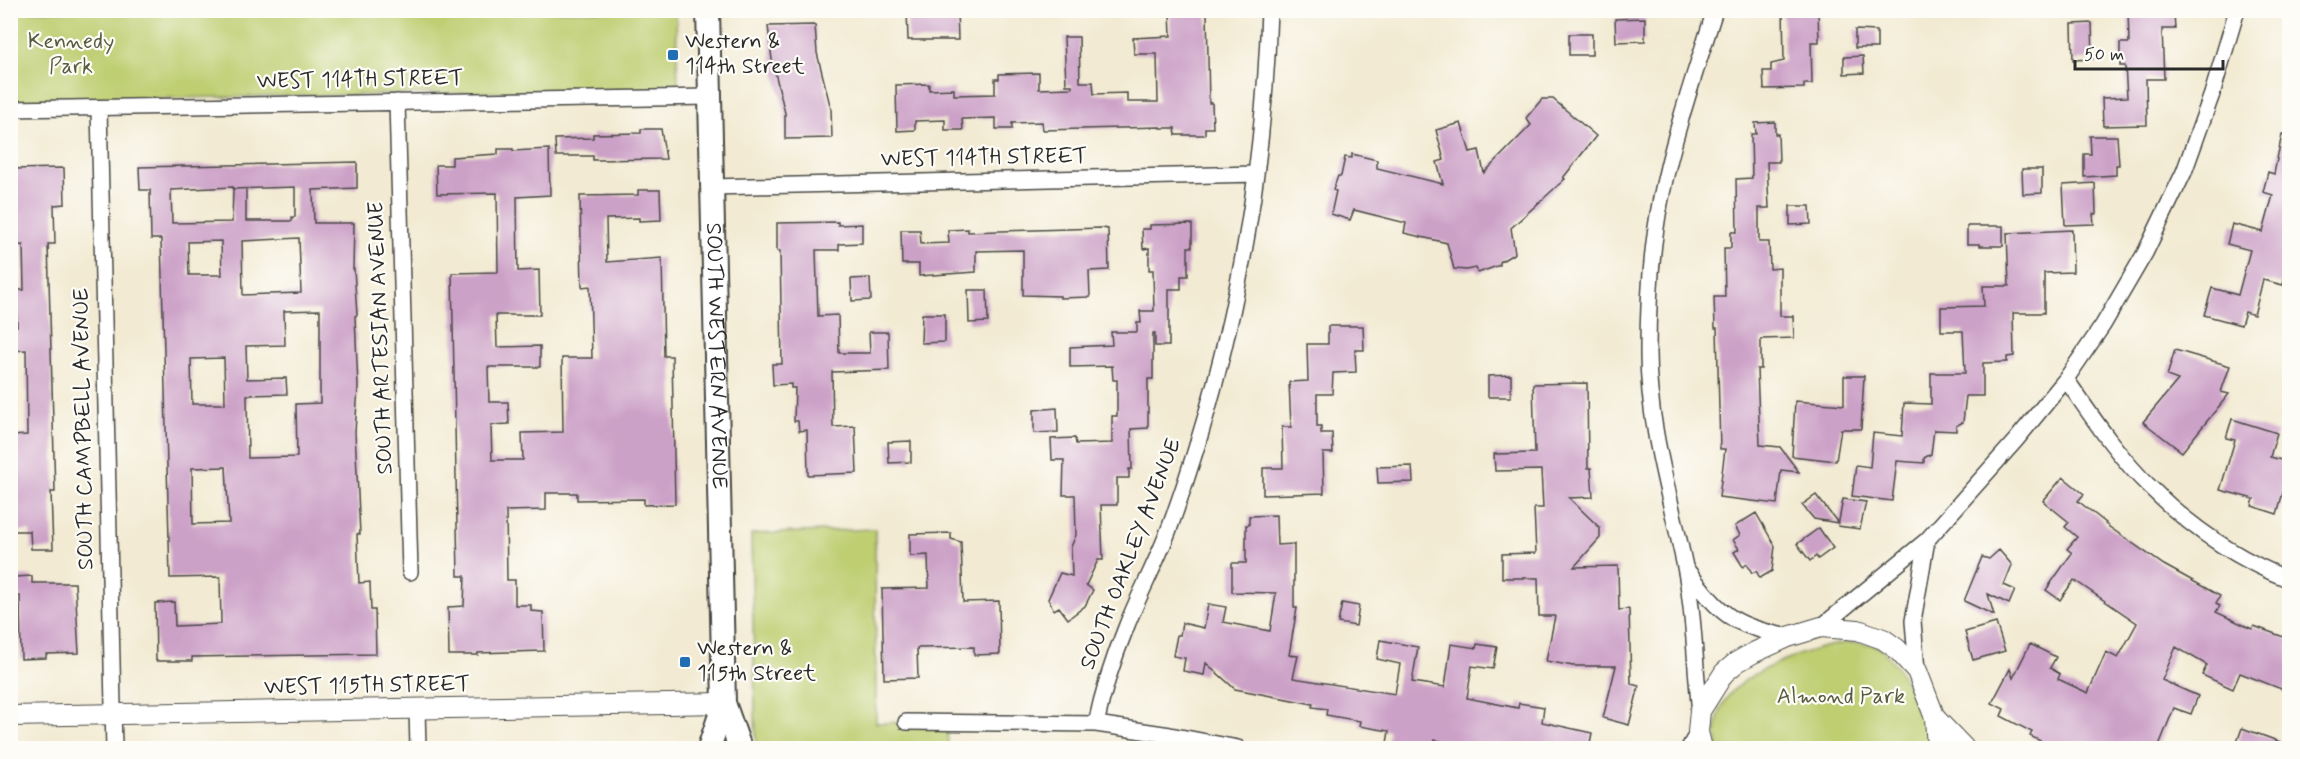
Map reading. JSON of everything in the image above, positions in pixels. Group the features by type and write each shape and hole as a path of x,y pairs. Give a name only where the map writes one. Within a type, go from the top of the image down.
{"main road":[{"name":"SOUTH WESTERN AVENUE","path":"708,10 724,703 740,748"},
{"name":"SOUTH WESTERN AVENUE","path":"710,748 724,703"}],"street":[{"name":"SOUTH OAKLEY AVENUE","path":"1096,724 1104,686 1172,522 1218,376 1242,270 1256,174 1268,59 1269,10"},
{"path":"1697,743 1700,711 1696,682 1694,625 1685,567 1666,490 1654,424 1648,355 1650,284 1661,200 1672,153 1715,10"},
{"path":"1821,627 1927,540 2016,440 2066,379 2103,325 2145,253 2184,172 2212,94 2237,10"},
{"name":"WEST 114TH STREET","path":"10,109 710,97"},
{"name":"SOUTH ARTESIAN AVENUE","path":"396,102 410,572"},
{"name":"SOUTH CAMPBELL AVENUE","path":"99,108 114,748"},
{"name":"WEST 114TH STREET","path":"712,187 1256,174"},
{"path":"2066,379 2098,424 2149,486 2202,533 2260,568 2289,580"},
{"path":"1927,540 1913,621 1917,671 1935,718 1937,748"},
{"path":"1685,567 1709,598 1731,619 1754,630 1788,637"},
{"path":"1700,711 1724,673 1737,662 1788,637 1821,627 1858,630 1883,639 1897,649 1917,671"},
{"name":"WEST 115TH STREET","path":"10,716 724,703"},
{"path":"417,709 418,748"},
{"path":"1935,718 1964,748"},
{"path":"906,722 1096,724 1170,742 1238,748"}],"green space":[{"name":"Kennedy Park","path":"10,11 676,11 678,89 11,101"},
{"path":"875,529 876,723 947,721 948,748 756,748 751,534"},
{"name":"Almond Park","path":"1846,643 1875,645 1887,655 1912,693 1925,723 1932,748 1718,748 1716,735 1719,714 1729,695 1739,685 1767,668 1800,654"}],"building":[{"path":"907,10 957,10 958,40 908,40"},
{"path":"1783,10 1818,10 1819,42 1811,42 1812,84 1804,84 1804,88 1764,89 1763,71 1771,71 1771,64 1784,61"},
{"path":"2128,10 2169,10 2169,14 2174,14 2175,29 2162,29 2164,79 2146,79 2147,125 2103,126 2102,98 2127,97 2125,66 2120,66 2120,43 2129,43"},
{"path":"1207,12 1209,103 1212,103 1213,128 1205,128 1205,135 1176,135 1175,128 1160,127 1043,130 1042,122 1012,123 1012,129 996,129 996,118 962,119 963,130 945,130 945,120 915,121 915,130 897,131 896,85 929,84 929,90 954,89 954,95 995,94 995,79 999,79 999,74 1039,73 1039,89 1072,88 1072,85 1066,85 1064,37 1079,37 1080,82 1093,82 1094,94 1127,93 1127,102 1158,102 1157,54 1134,54 1133,38 1171,36 1170,13"},
{"path":"1645,18 1645,41 1616,42 1615,19"},
{"path":"2092,23 2093,59 2073,60 2072,24"},
{"path":"815,25 817,53 831,109 832,138 785,139 785,113 772,60 768,26"},
{"path":"1855,30 1877,31 1877,48 1855,48"},
{"path":"1569,34 1592,34 1592,55 1569,55"},
{"path":"1863,56 1864,73 1844,74 1844,57"},
{"path":"1542,99 1553,99 1596,136 1563,178 1565,179 1511,228 1515,253 1500,262 1500,265 1478,273 1476,268 1454,269 1447,243 1404,233 1406,223 1354,210 1350,220 1331,214 1336,191 1333,190 1338,176 1341,176 1345,157 1352,158 1352,154 1377,160 1377,168 1443,184 1437,162 1444,160 1436,130 1461,123 1470,152 1479,150 1484,173 1531,125 1526,118"},
{"path":"1775,122 1779,162 1767,162 1769,208 1759,208 1759,242 1769,242 1770,269 1780,268 1780,316 1793,316 1794,338 1761,339 1761,369 1757,369 1760,445 1780,447 1799,472 1781,470 1777,504 1719,497 1725,449 1720,449 1714,297 1725,297 1724,248 1731,248 1731,232 1737,232 1736,179 1752,178 1751,134 1756,134 1755,123"},
{"path":"641,129 661,129 666,159 593,160 593,156 556,156 555,139 593,138 593,134 641,133"},
{"path":"2282,134 2289,135 2289,259 2283,285 2263,280 2254,315 2245,312 2241,325 2204,315 2212,288 2238,295 2250,250 2227,244 2232,224 2263,232 2273,195 2263,192 2268,172 2274,174"},
{"path":"2090,136 2117,136 2119,165 2116,165 2116,175 2084,177 2084,154 2091,154"},
{"path":"498,149 513,149 513,151 549,149 550,195 517,197 518,271 539,270 540,315 496,315 497,347 540,346 540,367 488,367 489,402 508,402 509,424 491,425 492,460 523,460 522,433 563,432 562,358 592,358 590,286 582,287 580,196 638,195 638,190 660,190 661,220 606,219 607,262 662,258 664,356 672,356 675,504 644,505 644,499 577,500 577,493 546,493 546,510 506,511 507,580 515,580 515,605 531,605 531,611 543,612 544,651 449,655 448,607 464,606 465,576 458,576 452,273 498,272 497,193 437,194 436,165 452,165 452,157 498,154"},
{"path":"357,162 357,188 313,190 314,223 354,223 353,269 357,315 355,316 358,387 355,432 360,534 357,534 359,583 370,582 371,610 375,610 376,654 192,657 192,661 156,661 155,603 174,602 175,626 221,624 220,577 170,578 161,239 151,239 150,190 140,190 139,167","holes":["233,187 232,222 172,223 171,190","295,187 295,217 292,217 292,221 246,221 246,189 233,189","299,238 301,293 243,295 242,241","221,241 222,275 189,275 188,242","320,310 320,403 296,404 297,457 248,458 247,395 287,394 286,378 247,379 246,346 285,345 284,311","224,358 225,404 192,404 191,359","226,467 229,523 193,524 192,468"]},
{"path":"64,168 65,204 54,205 55,244 48,244 55,492 51,492 53,549 31,549 30,531 10,531 11,436 27,435 26,350 10,351 10,326 17,326 16,290 24,290 23,245 10,246 10,169"},
{"path":"2022,169 2042,169 2042,193 2023,194"},
{"path":"2095,183 2094,224 2065,225 2063,185"},
{"path":"1790,206 1810,206 1811,224 1790,225"},
{"path":"838,222 838,225 862,224 862,243 839,244 839,250 816,250 818,316 838,315 839,353 870,353 869,332 888,332 889,370 832,372 833,427 855,426 857,473 808,475 807,430 799,431 798,421 794,421 795,388 791,388 791,384 773,385 772,364 782,364 780,251 777,251 777,223"},
{"path":"1192,224 1192,247 1188,247 1188,276 1181,276 1181,289 1169,289 1169,346 1155,346 1155,333 1153,333 1153,379 1148,379 1148,428 1131,429 1132,469 1129,469 1129,478 1117,478 1117,505 1101,505 1103,560 1098,560 1086,585 1093,590 1085,606 1068,619 1059,607 1054,610 1048,599 1060,573 1072,576 1071,547 1076,535 1075,495 1063,495 1064,460 1052,460 1051,439 1075,438 1076,444 1112,443 1112,416 1117,416 1117,380 1113,380 1112,366 1070,367 1070,347 1112,345 1111,332 1137,332 1137,323 1141,323 1140,311 1154,311 1153,270 1149,270 1149,248 1143,249 1142,229 1150,229 1150,225"},
{"path":"1967,226 2003,226 2003,246 1967,244"},
{"path":"968,229 968,232 1108,229 1109,270 1089,271 1090,297 1060,298 1060,296 1023,295 1023,250 976,251 976,272 919,276 919,264 902,264 901,230 920,230 921,244 949,243 948,230"},
{"path":"2072,230 2073,272 2044,273 2044,313 2013,313 2014,356 2007,357 2007,362 1983,363 1983,396 1966,396 1963,422 1956,426 1956,431 1934,430 1931,454 1924,458 1924,463 1897,461 1892,501 1852,496 1856,465 1870,467 1873,433 1902,436 1904,403 1931,404 1931,373 1965,373 1963,331 1941,331 1941,307 1984,306 1983,286 2009,286 2007,233"},
{"path":"870,278 871,300 852,301 851,279"},
{"path":"968,290 987,290 988,322 969,323"},
{"path":"922,314 945,314 945,342 921,343"},
{"path":"1328,326 1363,326 1364,350 1355,350 1356,372 1333,373 1332,394 1317,394 1317,426 1321,426 1321,433 1332,433 1333,453 1323,453 1324,493 1263,495 1263,468 1283,468 1282,427 1291,427 1289,382 1308,381 1307,344 1328,344"},
{"path":"2175,350 2230,366 2221,392 2229,394 2182,452 2143,422 2178,380 2167,376"},
{"path":"1511,375 1511,397 1488,397 1488,376"},
{"path":"1844,376 1864,376 1861,429 1841,429 1836,461 1792,456 1795,401 1844,405"},
{"path":"1587,383 1588,468 1591,468 1593,497 1569,498 1600,528 1600,538 1574,567 1618,566 1619,610 1629,609 1631,684 1639,686 1629,725 1603,718 1616,666 1573,666 1546,661 1555,616 1539,616 1538,578 1502,578 1502,554 1536,553 1534,508 1543,508 1541,470 1495,471 1494,454 1535,453 1533,384"},
{"path":"1057,408 1058,432 1034,433 1034,410"},
{"path":"2232,419 2277,433 2270,457 2289,462 2289,471 2277,514 2252,506 2254,499 2220,490 2235,440 2226,438"},
{"path":"911,441 911,462 889,463 888,442"},
{"path":"1412,466 1413,482 1378,483 1377,467"},
{"path":"2063,477 2084,494 2078,501 2105,524 2164,565 2220,596 2216,603 2220,606 2216,612 2252,629 2254,626 2289,639 2289,692 2240,673 2233,689 2202,675 2207,665 2176,647 2162,680 2198,696 2191,714 2174,708 2158,748 2055,748 2030,736 2032,732 2001,716 2004,709 1992,703 2010,669 2013,678 2030,644 2056,657 2050,668 2060,674 2058,679 2088,693 2106,652 2118,658 2137,623 2074,580 2060,600 2046,590 2072,553 2067,549 2077,537 2065,527 2069,522 2043,501"},
{"path":"1816,495 1838,523 1814,519 1802,505"},
{"path":"1843,499 1866,502 1860,529 1838,526"},
{"path":"1756,513 1775,546 1772,571 1760,578 1756,571 1752,573 1747,564 1743,567 1734,552 1739,549 1733,540 1740,535 1735,526"},
{"path":"1276,515 1277,545 1294,544 1294,608 1297,608 1289,655 1298,656 1293,678 1395,694 1400,664 1377,659 1380,640 1418,647 1412,682 1445,687 1451,644 1476,648 1477,644 1497,647 1493,669 1472,666 1467,698 1518,708 1519,703 1544,707 1542,722 1592,733 1589,748 1469,748 1435,740 1434,748 1387,743 1389,731 1359,726 1360,721 1326,715 1327,709 1312,707 1313,704 1235,689 1206,663 1204,675 1183,671 1185,658 1173,656 1177,635 1180,635 1182,623 1204,628 1208,604 1226,607 1223,622 1270,631 1276,593 1232,592 1232,563 1246,563 1246,525 1249,525 1249,516"},
{"path":"1819,528 1833,548 1818,559 1816,556 1810,561 1797,544"},
{"path":"951,533 951,539 961,542 963,602 999,601 1000,654 974,655 974,647 917,648 918,678 884,679 882,589 929,588 928,555 910,556 910,534"},
{"path":"1999,550 2012,565 2004,585 2015,590 2009,604 1988,594 1994,615 1964,601 1982,557 1989,559"},
{"path":"32,576 32,583 75,583 79,653 46,654 46,658 21,659 20,596 14,596 14,577"},
{"path":"1342,603 1359,606 1356,626 1338,623"},
{"path":"1996,623 2005,651 1973,660 1965,632"},
{"path":"2242,728 2289,745 2289,748 2235,748"}],"place":[{"name":"Western & 114th Street","path":"673,55"},
{"name":"Western & 115th Street","path":"685,662"}]}
